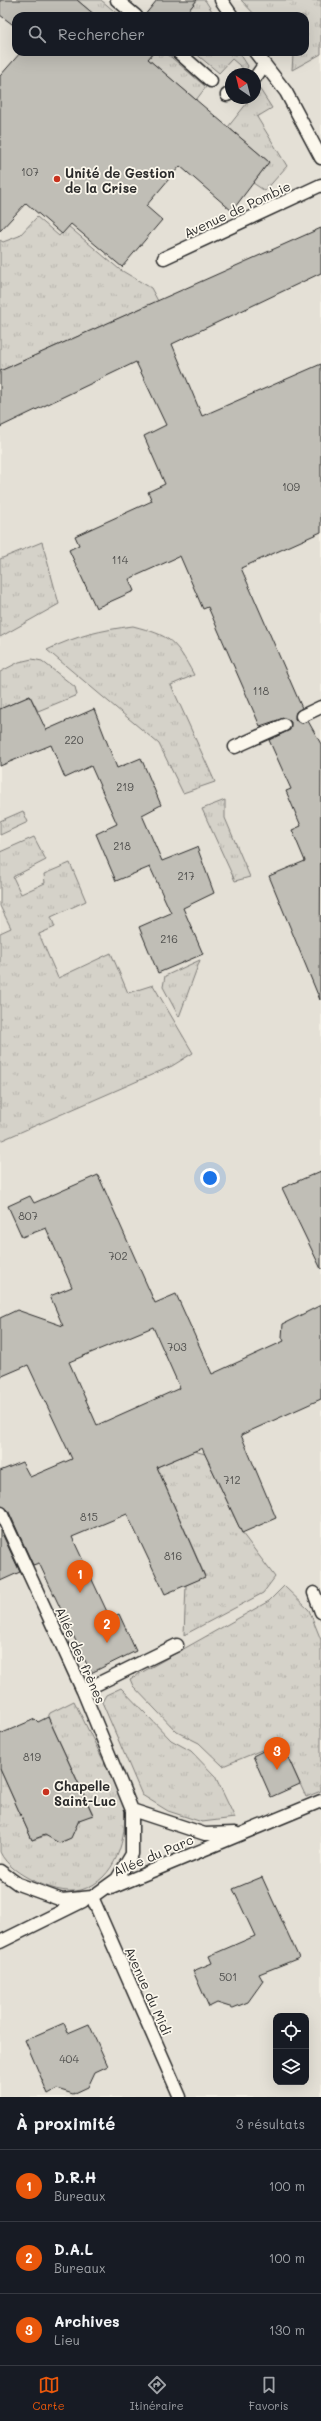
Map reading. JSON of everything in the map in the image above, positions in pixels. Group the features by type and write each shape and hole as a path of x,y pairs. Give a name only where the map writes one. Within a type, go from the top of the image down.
{"lane":[{"path":"117,0 131,12"},
{"path":"222,0 230,12"},
{"path":"183,56 211,81"},
{"path":"258,56 286,92 321,158"},
{"path":"261,70 264,65"},
{"name":"Avenue de Pombie","path":"164,258 321,185"},
{"path":"302,716 321,707"},
{"path":"235,747 284,725"},
{"name":"Allée des frènes","path":"1,1513 72,1665 132,1810"},
{"path":"314,1593 321,1612"},
{"path":"83,1691 177,1645"},
{"name":"Allée du Parc","path":"0,1942 92,1896 243,1832 321,1801"},
{"path":"0,1871 18,1884 62,1900 92,1896 117,1879 132,1854 132,1810 205,1834 243,1832"},
{"name":"Avenue du Midi","path":"92,1896 180,2097"}],"shaded area":[{"path":"0,0 321,0 321,2097 0,2097"}],"green space":[{"path":"77,0 101,0 115,12 91,12"},
{"path":"197,0 205,0 212,12 187,12"},
{"path":"241,0 321,0 321,54 292,70 293,56 309,56 309,12 252,12"},
{"path":"151,56 170,56 206,87 196,100 148,59"},
{"path":"199,56 242,56 248,66 247,68 242,68 232,59 219,73"},
{"path":"261,91 272,108 257,117 287,166 265,191 253,183 269,162 228,127 246,104 261,104"},
{"path":"37,217 59,236 68,226 119,269 151,288 158,301 0,371 0,240 3,242 19,236"},
{"path":"42,542 59,604 0,637 0,559"},
{"path":"133,626 156,633 171,641 182,654 194,675 171,685 215,782 183,793 159,744 47,650 89,634"},
{"path":"32,659 42,661 75,687 77,695 38,711 30,696 0,709 0,672 19,662"},
{"path":"225,800 225,818 250,877 235,881 202,809"},
{"path":"23,811 28,822 0,835 0,821"},
{"path":"34,837 46,860 13,877 21,894 45,883 44,874 70,863 86,901 51,917 55,927 39,934 58,978 111,953 128,993 153,985 193,1053 172,1066 0,1141 0,933 11,928 0,906 0,852"},
{"path":"200,960 179,1017 163,987 165,976"},
{"path":"194,1451 205,1454 242,1533 275,1577 263,1593 184,1635 186,1585 205,1576 157,1467"},
{"path":"284,1586 309,1610 321,1640 321,1791 306,1797 281,1742 223,1766 199,1743 177,1732 133,1686 130,1679 269,1601"},
{"path":"121,1688 171,1740 191,1751 215,1776 235,1818 202,1822 168,1811 142,1795 102,1702 106,1695"},
{"path":"74,1701 121,1795 125,1817 121,1843 117,1856 111,1867 103,1877 93,1885 81,1890 69,1891 51,1888 29,1879 14,1869 0,1852 0,1769 32,1840 49,1835 57,1841 66,1840 69,1838 72,1835 75,1824 80,1822 79,1820 93,1814 48,1717 50,1713"}],"building":[{"path":"0,0 77,0 91,12 12,12 12,24 0,15"},
{"path":"157,0 197,0 187,12 147,12"},
{"path":"18,56 151,56 148,59 269,162 232,211 180,166 146,206 162,220 122,267 71,224 62,234 26,203 0,231 0,76"},
{"path":"321,228 321,273 172,344 202,416 321,364 321,532 241,568 302,708 296,712 295,719 301,723 308,721 321,744 320,1000 269,876 305,861 292,830 301,826 286,791 291,789 269,740 290,730 291,722 284,718 260,726 208,607 203,609 180,556 129,579 134,591 96,608 69,550 79,545 75,536 152,501 148,492 165,484 144,436 166,425 136,362 0,427 0,371"},
{"path":"30,696 46,730 94,709 117,768 141,758 161,805 142,815 162,861 197,847 214,893 183,908 203,954 158,973 139,927 171,913 150,867 116,881 96,834 117,824 91,766 65,778 51,745 0,766 0,709"},
{"path":"321,1171 321,1269 282,1188"},
{"path":"98,1175 155,1303 176,1294 212,1374 284,1341 282,1337 283,1324 321,1305 321,1399 241,1435 276,1518 242,1533 202,1448 157,1467 205,1577 165,1594 127,1514 72,1537 110,1618 119,1614 136,1651 91,1673 39,1563 33,1565 8,1510 0,1506 0,1471 22,1462 30,1477 72,1459 28,1365 0,1377 0,1318 17,1310 63,1326 50,1296 72,1287 46,1228 22,1237 8,1206 30,1196 34,1203","holes":["153,1327 180,1388 97,1425 69,1362"]},
{"path":"0,1529 20,1572 0,1581"},
{"name":"Chapelle Saint-Luc","path":"48,1717 93,1815 79,1820 71,1838 59,1843 45,1835 32,1840 0,1769 0,1734 35,1719 38,1722"},
{"path":"281,1742 300,1784 271,1797 253,1756"},
{"path":"262,1877 299,1958 259,1974 263,1981 248,2002 233,2008 217,2003 209,2007 193,1971 212,1963 209,1956 255,1936 233,1889"},
{"path":"64,2023 68,2033 89,2024 108,2066 95,2072 88,2087 73,2094 57,2089 48,2094 25,2040"}],"place":[{"name":"Unité de Gestion de la Crise","path":"57,179"},
{"name":"D.R.H","path":"80,1593"},
{"name":"D.A.L","path":"107,1643"},
{"name":"Archives","path":"277,1770"},
{"name":"Chapelle Saint-Luc","path":"46,1792"}]}
